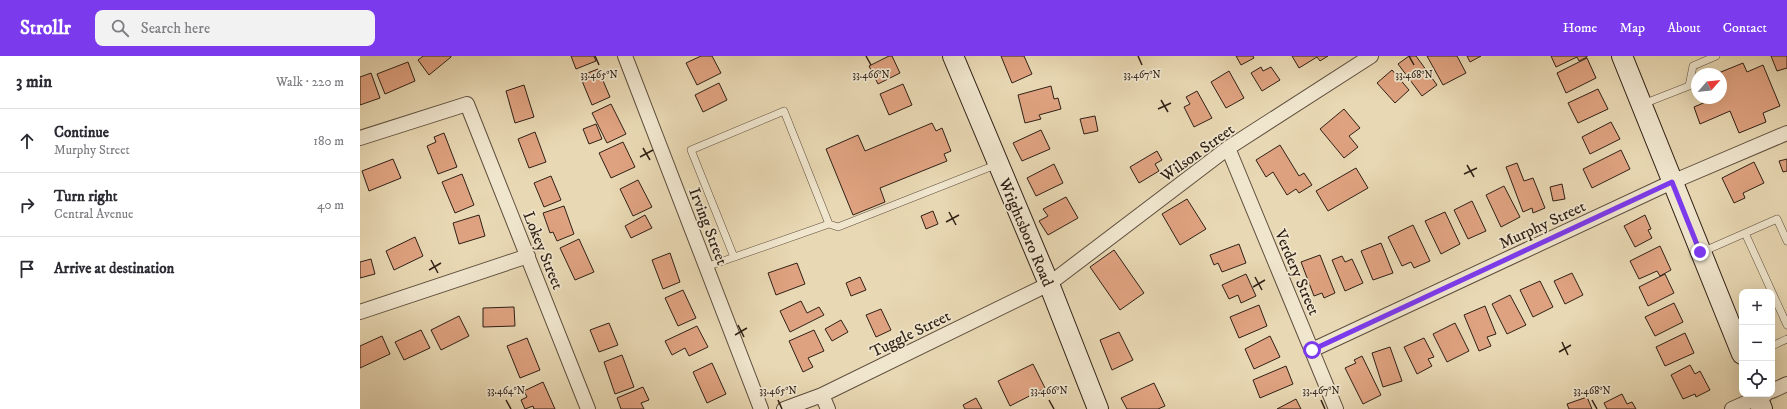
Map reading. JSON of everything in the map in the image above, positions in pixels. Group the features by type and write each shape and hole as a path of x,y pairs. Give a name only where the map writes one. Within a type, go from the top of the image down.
{"main road":[{"name":"Wrightsboro Road","path":"953,56 1049,284 1098,409"},
{"path":"1622,56 1739,347"}],"street":[{"name":"Irving Street","path":"625,56 760,409"},
{"name":"Wilson Street","path":"1049,284 1228,148 1370,56"},
{"name":"Lokey Street","path":"360,138 467,104 588,409"},
{"name":"Murphy Street","path":"1312,350 1672,182 1787,133"},
{"name":"Verdery Street","path":"1228,148 1336,409"},
{"path":"360,312 528,256"},
{"name":"Tuggle Street","path":"784,409 822,395 1049,284"},
{"path":"1775,390 1787,384"},
{"path":"822,395 828,409"},
{"path":"1732,409 1763,397"}],"lane":[{"path":"1641,105 1690,86 1693,66 1716,56"},
{"path":"734,257 691,150 784,111 829,224"},
{"path":"706,267 829,224 838,228 998,164"},
{"path":"1700,252 1777,219 1787,241"},
{"path":"1745,233 1787,325"},
{"path":"1775,345 1787,339"}],"building":[{"path":"423,56 451,57 429,75 418,60"},
{"path":"571,56 594,56 596,61 576,69"},
{"path":"701,56 712,56 721,73 697,85 686,63"},
{"path":"892,56 900,73 878,84 869,66"},
{"path":"1001,56 1024,56 1032,74 1012,83"},
{"path":"1236,56 1253,56 1254,58 1241,65"},
{"path":"1292,56 1328,56 1320,61 1317,57 1299,68"},
{"path":"1409,56 1416,56 1437,85 1422,96 1398,64"},
{"path":"1427,56 1457,56 1466,73 1443,85"},
{"path":"1467,56 1481,56 1470,62"},
{"path":"1551,56 1587,57 1579,61 1577,57 1556,67"},
{"path":"1771,56 1787,56 1787,68 1777,71"},
{"path":"1587,58 1596,78 1566,93 1557,73"},
{"path":"408,62 415,81 385,94 377,74"},
{"path":"1743,63 1747,72 1763,65 1780,106 1763,113 1766,122 1739,133 1730,111 1700,124 1694,107 1701,104 1727,104 1727,70"},
{"path":"1261,67 1263,71 1271,67 1280,80 1262,91 1251,73"},
{"path":"598,69 610,97 592,105 580,76"},
{"path":"1392,70 1409,90 1395,103 1377,83"},
{"path":"1229,71 1244,98 1226,108 1211,82"},
{"path":"371,73 380,98 360,105 360,77"},
{"path":"719,83 727,100 703,112 695,95"},
{"path":"903,84 912,105 889,115 880,94"},
{"path":"524,85 534,117 515,123 506,91"},
{"path":"1051,86 1054,99 1058,98 1061,109 1039,115 1041,119 1025,123 1018,95"},
{"path":"1598,89 1608,109 1578,123 1568,103"},
{"path":"1197,91 1212,118 1194,127 1184,107 1190,104 1186,97"},
{"path":"611,104 626,134 607,143 592,113"},
{"path":"1344,109 1360,128 1349,136 1358,147 1344,158 1320,129"},
{"path":"1095,116 1098,131 1084,134 1080,119"},
{"path":"1611,122 1620,139 1590,154 1582,137"},
{"path":"932,123 936,131 942,128 951,151 944,154 947,161 880,188 885,202 853,215 826,149 858,135 865,151"},
{"path":"596,124 602,139 589,144 583,129"},
{"path":"1041,130 1050,149 1022,161 1013,143"},
{"path":"535,132 546,162 529,168 518,139"},
{"path":"444,133 457,167 438,174 427,146 436,142 434,137"},
{"path":"623,142 635,167 611,178 599,153"},
{"path":"1280,145 1299,176 1304,173 1312,185 1299,193 1296,189 1287,195 1273,172 1266,177 1256,160"},
{"path":"1621,150 1630,169 1592,188 1583,169"},
{"path":"1157,151 1162,160 1155,164 1159,171 1139,183 1130,167"},
{"path":"393,159 401,178 369,191 362,171"},
{"path":"1787,159 1787,171 1783,172 1779,161"},
{"path":"1754,162 1764,183 1743,193 1745,198 1734,203 1722,178"},
{"path":"1517,163 1524,181 1533,178 1545,208 1533,213 1532,208 1523,212 1506,167"},
{"path":"1054,164 1063,183 1036,196 1027,178"},
{"path":"1356,168 1368,188 1328,211 1316,191"},
{"path":"462,174 474,205 455,213 442,182"},
{"path":"551,176 561,200 544,207 534,183"},
{"path":"638,180 652,207 633,216 620,189"},
{"path":"1562,184 1565,199 1553,201 1550,187"},
{"path":"1504,186 1520,217 1501,227 1486,195"},
{"path":"1066,197 1078,218 1048,235 1039,221 1048,216 1043,209"},
{"path":"1187,199 1206,229 1180,245 1162,214"},
{"path":"1472,201 1486,231 1468,239 1454,210"},
{"path":"564,206 574,234 557,241 553,232 550,233 543,213"},
{"path":"933,211 938,224 926,229 921,216"},
{"path":"1445,212 1460,244 1441,254 1425,221"},
{"path":"479,215 485,236 459,244 453,223"},
{"path":"645,215 652,228 631,238 625,226"},
{"path":"1645,215 1651,229 1648,230 1652,238 1635,247 1624,226"},
{"path":"1413,225 1430,261 1414,268 1411,262 1402,266 1388,237"},
{"path":"415,237 423,256 394,270 386,251"},
{"path":"579,239 594,272 575,280 560,248"},
{"path":"1381,243 1393,273 1373,280 1361,251"},
{"path":"1239,244 1246,263 1222,272 1218,263 1214,265 1210,255"},
{"path":"1660,246 1671,270 1660,276 1657,271 1639,279 1630,261"},
{"path":"1114,250 1144,293 1120,310 1090,267"},
{"path":"670,253 680,282 663,289 652,260"},
{"path":"1320,255 1335,293 1324,298 1322,293 1314,296 1301,262"},
{"path":"1342,256 1345,262 1352,259 1363,283 1345,291 1332,260"},
{"path":"371,259 375,274 360,278 360,262"},
{"path":"797,263 805,284 776,295 768,273"},
{"path":"1572,273 1583,295 1565,304 1554,281"},
{"path":"1246,274 1256,296 1241,303 1238,295 1229,299 1222,285"},
{"path":"1665,274 1674,293 1648,306 1639,287"},
{"path":"860,277 866,290 851,296 846,283"},
{"path":"1540,281 1553,307 1533,317 1520,290"},
{"path":"683,290 696,318 678,326 665,298"},
{"path":"1510,295 1526,325 1507,334 1492,304"},
{"path":"801,301 807,313 819,307 824,315 790,332 780,311"},
{"path":"1674,303 1683,322 1655,336 1645,317"},
{"path":"1259,305 1267,326 1239,338 1230,317"},
{"path":"1485,306 1496,334 1487,337 1491,346 1479,351 1464,315"},
{"path":"514,307 515,326 483,327 483,308"},
{"path":"881,309 891,330 876,337 866,315"},
{"path":"459,316 469,336 441,350 431,330"},
{"path":"841,320 848,332 832,341 825,329"},
{"path":"609,323 618,345 599,352 590,330"},
{"path":"1455,323 1469,351 1447,362 1433,334"},
{"path":"697,326 708,347 689,356 685,348 672,355 665,341"},
{"path":"421,330 430,348 404,360 395,342"},
{"path":"814,330 824,351 808,358 813,367 803,372 789,341"},
{"path":"1119,332 1133,360 1112,370 1100,340"},
{"path":"1685,333 1694,353 1665,366 1656,347"},
{"path":"382,336 390,354 360,368 360,346"},
{"path":"1270,336 1280,357 1254,369 1245,349"},
{"path":"527,338 540,370 520,378 507,346"},
{"path":"1424,338 1434,357 1428,359 1432,366 1417,374 1404,347"},
{"path":"1390,347 1402,381 1383,387 1372,353"},
{"path":"622,355 634,387 615,394 604,362"},
{"path":"1362,356 1381,395 1363,404 1345,368 1356,363 1354,360"},
{"path":"712,363 726,394 707,403 693,372"},
{"path":"1033,364 1045,388 1010,406 998,381"},
{"path":"1690,365 1695,374 1700,371 1710,390 1696,397 1695,394 1683,399 1671,375"},
{"path":"1286,366 1293,384 1260,398 1253,380"},
{"path":"543,382 555,409 534,409 533,406 525,409 521,400 527,397 524,391"},
{"path":"1154,383 1165,406 1158,409 1127,409 1121,398"},
{"path":"643,387 649,400 641,403 644,409 621,409 617,398"},
{"path":"1622,394 1627,404 1632,402 1636,409 1607,409 1604,403"},
{"path":"1587,397 1592,409 1569,409 1567,404"},
{"path":"976,398 982,409 965,409 963,405"},
{"path":"1296,399 1301,409 1277,409"}],"route":[{"path":"1312,350 1672,182 1700,252"}]}
